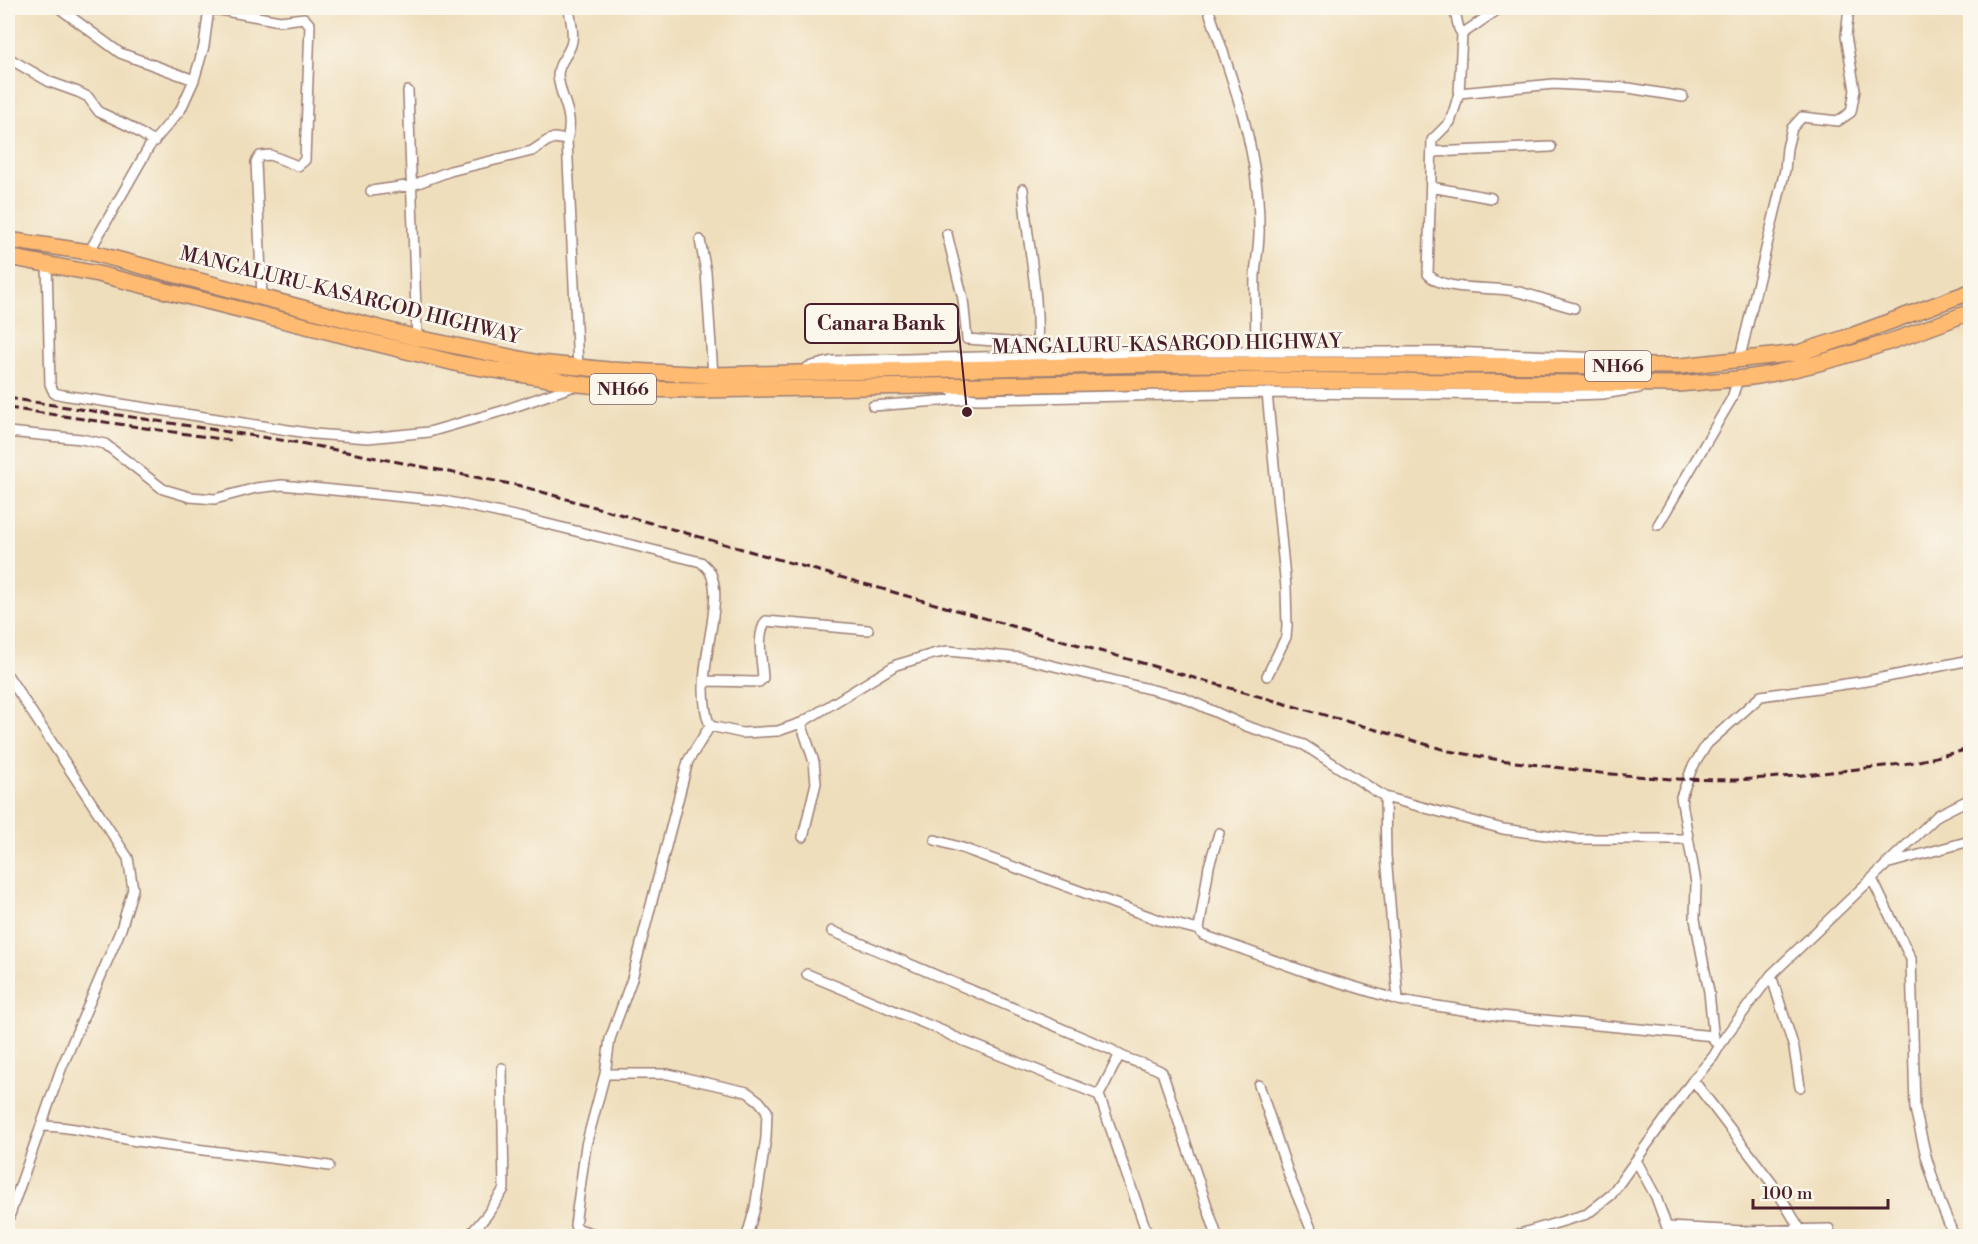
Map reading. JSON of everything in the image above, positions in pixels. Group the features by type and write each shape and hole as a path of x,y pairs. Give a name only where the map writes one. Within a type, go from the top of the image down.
{"highway":[{"name":"MANGALURU-KASARGOD HIGHWAY","path":"8,240 89,252 417,338 539,363 713,375 1152,364 1254,358 1654,367 1739,361 1798,353 1971,292"},
{"name":"MANGALURU-KASARGOD HIGHWAY","path":"8,257 98,274 459,364 579,384 627,389 1653,384 1738,379 1822,363 1886,344 1971,312"}],"street":[{"path":"59,8 120,53 194,80"},
{"path":"89,252 154,142 181,109 194,80 204,46 209,8 280,21 303,18 310,26 306,160 298,166 266,154 260,156 256,162 261,297"},
{"path":"569,8 573,34 571,46 559,66 558,77 568,107 570,128 567,140 578,367"},
{"path":"1208,8 1236,88 1249,140 1257,186 1260,227 1255,276 1254,387"},
{"path":"1454,8 1462,34 1459,93 1450,122 1432,140 1428,274 1433,280 1460,286 1514,291 1574,308"},
{"path":"1462,34 1500,8"},
{"path":"1739,361 1785,170 1792,128 1802,117 1838,121 1851,112 1855,90 1846,36 1849,8"},
{"path":"8,58 50,82 88,97 99,112 129,126 154,142"},
{"path":"1459,93 1554,84 1629,88 1683,97"},
{"path":"408,91 417,338"},
{"path":"372,191 413,185 450,171 532,151 554,138 567,140"},
{"path":"1432,152 1551,147"},
{"path":"1431,187 1491,198"},
{"path":"1023,189 1025,223 1034,269 1036,357"},
{"path":"946,234 963,299 968,339 1037,344"},
{"path":"700,240 706,272 713,375"},
{"path":"47,263 50,384 54,393 314,434 368,438 429,432 502,411 579,384"},
{"path":"782,373 832,362 1158,352 1254,358"},
{"path":"1658,525 1732,398 1738,379"},
{"path":"873,406 966,399 1254,387 1267,393 1574,396 1628,391 1653,384"},
{"path":"945,386 966,399"},
{"path":"1267,393 1286,588 1287,626 1286,637 1267,676"},
{"path":"8,432 81,439 105,444 163,489 190,497 215,499 282,484 445,501 701,562 709,570 714,584 715,605 705,708 711,726"},
{"path":"706,681 759,682 763,678 762,626 766,621 868,630"},
{"path":"711,726 742,733 778,731 801,723 896,665 948,651 1021,658 1182,697 1246,726 1304,745 1385,797 1503,829 1575,839 1688,839"},
{"path":"1713,1057 1714,1036 1709,992 1695,919 1696,884 1681,797 1692,768 1707,744 1761,696 1867,681 1971,660"},
{"path":"8,676 128,858 133,889 121,929 61,1069 8,1220"},
{"path":"801,723 814,762 816,783 803,837"},
{"path":"600,1236 576,1228 574,1225 586,1145 605,1074 610,1039 632,979 688,761 711,726"},
{"path":"1385,797 1386,855 1398,1000"},
{"path":"1516,1236 1587,1214 1611,1195 1771,975 1938,815 1971,799"},
{"path":"1199,930 1209,866 1218,833"},
{"path":"935,840 1159,920 1199,930 1203,935 1304,971 1398,1000 1501,1016 1714,1036"},
{"path":"1885,864 1971,841"},
{"path":"1872,879 1911,959 1915,1109 1940,1202 1954,1236"},
{"path":"832,931 1112,1050 1119,1056 1154,1067 1162,1072 1217,1236"},
{"path":"807,974 1099,1095"},
{"path":"1771,975 1794,1048 1800,1087"},
{"path":"1119,1056 1099,1095 1148,1236"},
{"path":"469,1236 487,1215 504,1189 502,1068"},
{"path":"605,1074 668,1074 747,1092 759,1101 766,1111 766,1138 755,1208 747,1236"},
{"path":"1693,1080 1774,1186 1800,1229"},
{"path":"1259,1085 1290,1178 1314,1236"},
{"path":"41,1126 58,1126 138,1141 268,1156 329,1166"},
{"path":"1636,1160 1656,1197 1669,1232 1829,1229 1831,1236"}],"railway":[{"path":"8,398 300,443 521,486 1449,751 1600,773 1671,779 1736,780 1796,776 1910,763 1970,749"},
{"path":"8,408 235,441"}],"place":[{"name":"Canara Bank","path":"967,412"}]}
